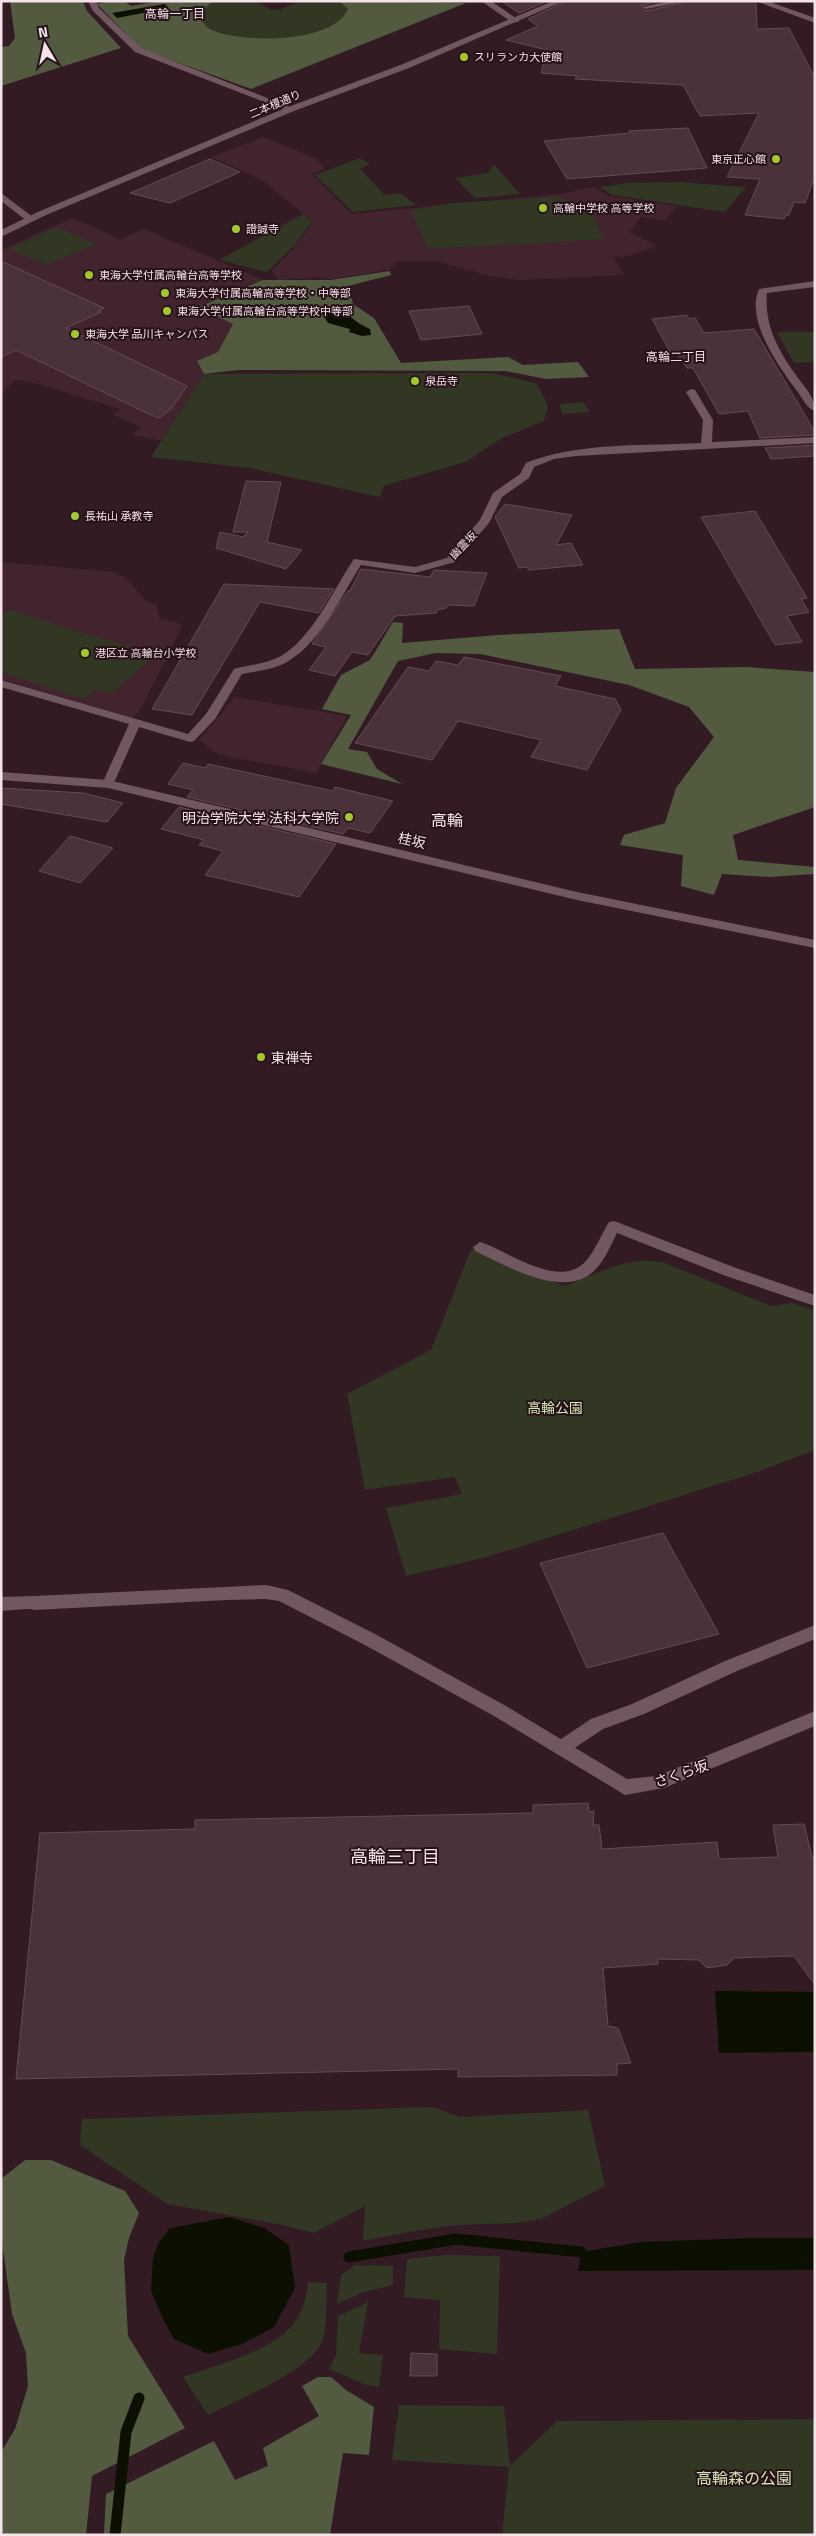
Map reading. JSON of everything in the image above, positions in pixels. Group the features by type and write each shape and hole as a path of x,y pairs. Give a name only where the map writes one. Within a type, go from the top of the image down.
{"street":[{"path":"92,1 96,9 138,50 291,109"},
{"path":"485,1 516,22"},
{"name":"二本榎通り","path":"1,234 30,219 291,109 516,22 560,1"},
{"path":"646,7 686,1"},
{"path":"759,1 815,21"},
{"path":"1,196 30,219"},
{"path":"815,284 762,291 760,302 768,333 784,365 815,408"},
{"path":"691,392 708,420 706,447"},
{"name":"幽霊坂","path":"135,723 190,738 211,716 238,671 272,665 296,651 329,607 358,562 415,570 451,560 485,521 497,495 525,476 530,465 552,456 576,453 815,440"},
{"path":"1,683 135,723 108,784"},
{"name":"桂坂","path":"1,776 108,784 577,896 815,944"},
{"path":"480,1247 547,1276 564,1277 588,1268 614,1226 731,1272 815,1301"},
{"name":"さくら坂","path":"1,1604 227,1593 266,1592 282,1595 369,1639 500,1711 625,1787 658,1783 815,1718"},
{"path":"561,1748 597,1724 638,1709 731,1666 815,1632"}],"shaded area":[{"path":"165,4 169,8 117,18 112,13"},
{"name":"高輪中学校 高等学校","path":"263,137 317,159 325,169 312,174 351,214 560,194 594,187 610,196 677,206 664,221 641,217 630,232 657,246 629,256 614,257 624,275 520,280 494,277 436,261 397,261 389,270 330,279 320,277 278,280 271,271 292,250 313,222 262,180 211,157"},
{"name":"東海大学 品川キャンパス","path":"72,218 120,239 144,229 263,280 200,307 234,324 218,352 198,361 204,374 161,441 133,435 141,427 113,415 120,409 31,382 15,380 1,395 1,250"},
{"path":"328,313 345,313 370,329 371,335 362,336 349,332 350,329 328,323 325,318"},
{"name":"港区立 高輪台小学校","path":"1,562 115,572 125,578 146,601 157,605 159,618 180,624 182,627 140,710 132,718 1,679"},
{"path":"235,697 347,716 316,773 219,755 199,740"},
{"path":"715,1991 815,1992 815,2052 719,2053"},
{"path":"230,2217 264,2228 289,2245 295,2288 274,2327 242,2344 208,2354 174,2339 151,2291 153,2258 159,2242 170,2228"},
{"path":"815,2238 815,2270 578,2271 581,2252 641,2242"}],"green space":[{"path":"10,1 83,1 87,11 121,48 1,86 1,47 9,46 15,38"},
{"path":"108,1 124,1 131,6 160,1 213,1 201,12 201,20 209,28 226,34 264,38 286,38 325,29 339,20 348,9 339,1 466,3 251,89 141,49 97,4"},
{"path":"213,1 254,1 272,10 278,10 301,1 339,1 348,9 339,20 325,29 286,38 244,37 211,29 201,20 201,11"},
{"path":"360,158 370,164 360,169 385,195 400,193 416,205 353,212 315,175"},
{"path":"494,165 520,194 475,198 455,178 488,173"},
{"path":"678,182 746,187 725,212 612,195 600,187 627,183"},
{"path":"558,197 576,203 587,215 593,216 604,239 428,249 411,210 452,203"},
{"path":"303,214 312,222 293,247 267,272 219,260"},
{"path":"57,227 96,244 47,265 9,249"},
{"path":"390,271 391,275 348,286 353,304 374,318 401,363 508,357 523,365 578,362 589,377 546,379 505,371 238,370 204,374 197,361 218,352 233,324 199,307 263,280 330,280"},
{"path":"777,332 815,332 815,362 794,363"},
{"path":"490,373 536,383 548,405 544,421 502,438 465,462 384,486 380,497 250,468 151,457 204,374"},
{"path":"583,402 590,412 562,414 560,404"},
{"path":"10,610 155,655 112,693 96,689 84,699 1,672 1,616"},
{"path":"393,622 403,623 402,643 498,635 619,629 635,669 746,667 815,672 815,807 733,835 738,860 815,867 815,874 769,877 722,874 714,895 681,886 683,855 620,845 624,835 665,823 676,788 714,737 689,707 629,685 480,654 436,653 398,661 348,749 367,752 377,769 402,784 321,764 351,715 322,709 341,675 370,660"},
{"name":"高輪公園","path":"471,1249 564,1286 626,1263 652,1261 665,1263 771,1306 792,1303 815,1311 815,1450 751,1474 487,1557 406,1576 386,1508 462,1494 455,1477 365,1490 347,1394 431,1350"},
{"path":"433,2107 460,2117 588,2110 605,2186 541,2219 517,2223 457,2225 363,2241 365,2206 314,2233 283,2225 167,2204 80,2145 82,2119"},
{"path":"25,2160 51,2160 125,2191 139,2213 129,2238 124,2260 128,2336 185,2428 92,2476 86,2535 1,2535 1,2452 15,2429 28,2386 26,2353 12,2314 1,2235 1,2179"},
{"path":"445,2255 500,2256 497,2354 439,2349 440,2300 404,2297 407,2259"},
{"path":"355,2265 393,2266 393,2285 364,2292 337,2304 341,2275"},
{"path":"308,2282 327,2283 324,2334 319,2347 310,2357 284,2377 208,2415 183,2377 250,2353 285,2333 301,2310"},
{"path":"368,2302 359,2353 383,2355 379,2387 366,2385 329,2369 336,2355 338,2316"},
{"path":"318,2377 331,2377 346,2390 374,2407 369,2455 343,2453 330,2535 104,2535 106,2494 214,2441 235,2480 268,2466 263,2448 319,2416 302,2386"},
{"name":"高輪森の公園","path":"399,2405 504,2406 510,2466 557,2421 815,2419 815,2535 502,2535 509,2467 392,2460"}],"building":[{"path":"501,1 548,1 519,13"},
{"path":"566,1 659,1 640,6 646,11 691,1 753,1 756,3 757,29 789,28 815,78 815,176 805,203 794,202 789,215 786,215 784,219 745,215 760,179 727,177 759,113 700,116 683,85 575,79 577,76 541,73 547,50 506,40 538,26 528,19"},
{"path":"688,128 707,168 567,179 544,141 630,133 629,131"},
{"path":"210,159 240,172 170,203 130,193"},
{"path":"1,261 104,308 98,311 101,312 66,328 187,386 171,409 159,418 16,350 1,357"},
{"path":"469,306 482,334 421,340 409,311"},
{"path":"687,315 689,319 695,318 704,333 754,329 815,435 760,438 748,411 719,414 693,368 687,368 676,352 670,352 652,319"},
{"path":"815,445 815,456 771,459 765,448"},
{"path":"246,481 281,482 267,542 302,550 286,569 216,548 220,532 243,537 248,532 233,532"},
{"path":"505,504 572,515 556,545 571,543 583,565 529,570 527,567 519,568 495,517"},
{"path":"755,511 807,598 801,599 809,612 787,616 802,642 775,645 701,517"},
{"path":"361,569 430,577 434,570 487,573 474,606 448,605 446,608 437,610 436,613 395,616 368,655 352,652 335,676 309,670 326,647 312,644 348,591 350,591"},
{"path":"224,584 334,589 319,613 260,602 192,715 152,709"},
{"path":"464,657 561,676 555,686 615,699 621,710 587,770 531,757 541,740 458,721 432,760 355,743 408,667 429,671 436,661 458,665"},
{"path":"183,763 205,768 208,764 333,791 335,787 393,801 370,833 348,828 343,834 187,797 193,790 168,784"},
{"path":"1,788 83,793 123,803 107,822 1,804"},
{"path":"179,807 336,844 299,897 205,875 223,851 199,845 204,840 161,829"},
{"path":"70,836 113,848 80,883 39,871"},
{"path":"663,1533 719,1634 587,1668 540,1563"},
{"path":"588,1803 589,1812 594,1811 593,1825 599,1825 602,1849 717,1842 719,1859 778,1857 773,1825 804,1824 812,1857 815,1857 815,1985 794,1956 734,1958 727,1965 707,1968 699,1960 658,1959 658,1964 603,1968 608,2026 618,2028 631,2063 617,2064 617,2075 458,2077 458,2069 16,2079 40,1833 195,1829 195,1820 533,1813 533,1805"},
{"path":"411,2353 437,2354 437,2376 410,2376"}],"waterway":[{"path":"349,2257 456,2239 581,2252"},
{"path":"115,2535 126,2432 139,2398"}],"place":[{"name":"スリランカ大使館","path":"464,57"},
{"name":"東京正心館","path":"776,159"},
{"name":"高輪中学校 高等学校","path":"543,208"},
{"name":"證誠寺","path":"236,229"},
{"name":"東海大学付属高輪台高等学校","path":"89,275"},
{"name":"東海大学付属高輪高等学校・中等部","path":"165,293"},
{"name":"東海大学付属高輪台高等学校中等部","path":"167,311"},
{"name":"東海大学 品川キャンパス","path":"75,334"},
{"name":"泉岳寺","path":"415,381"},
{"name":"長祐山 承教寺","path":"75,516"},
{"name":"港区立 高輪台小学校","path":"85,653"},
{"name":"明治学院大学 法科大学院","path":"349,817"},
{"name":"東禅寺","path":"261,1057"}],"district":[{"name":"高輪一丁目","path":"175,13"},
{"name":"高輪二丁目","path":"676,356"},
{"name":"高輪","path":"447,820"},
{"name":"高輪三丁目","path":"395,1856"}]}
